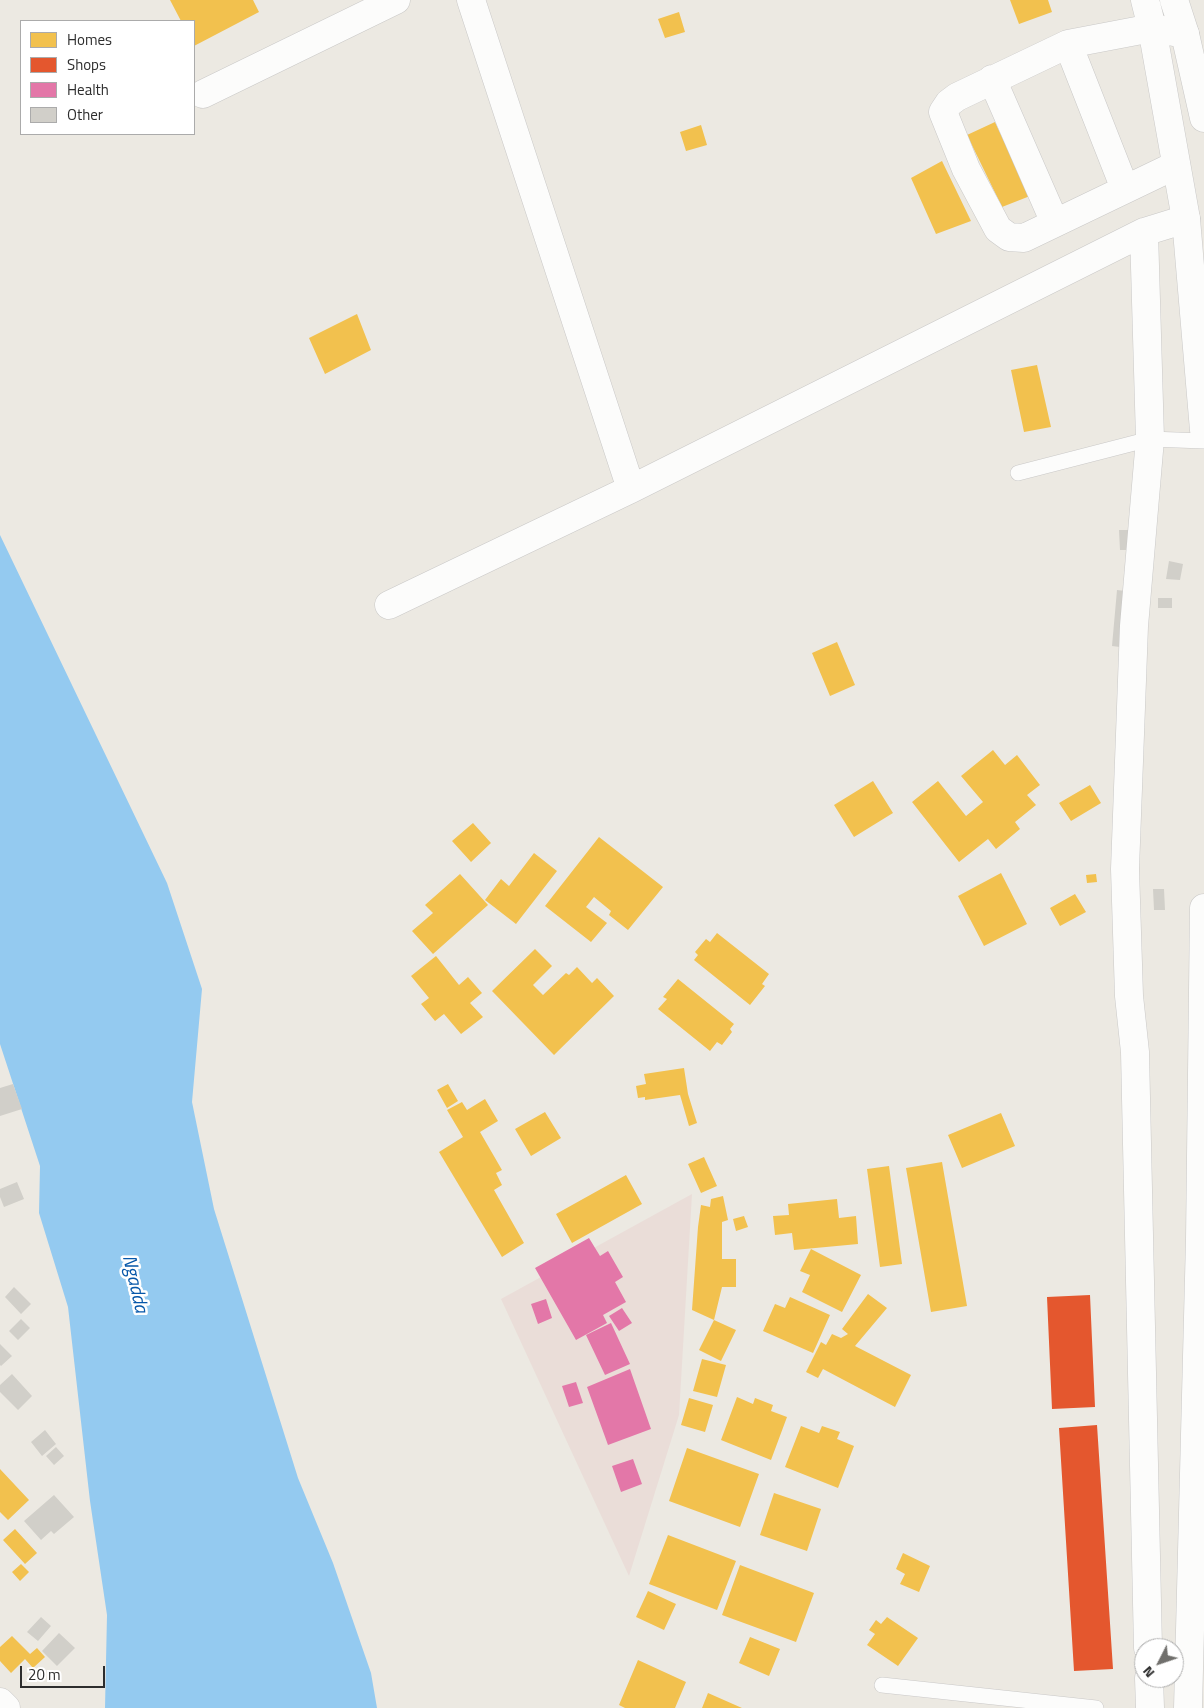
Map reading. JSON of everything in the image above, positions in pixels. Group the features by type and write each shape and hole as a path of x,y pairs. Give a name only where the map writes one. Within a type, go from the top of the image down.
{"street":[{"path":"203,94 396,0"},
{"path":"471,0 631,489"},
{"path":"1145,0 1152,28 1186,218 1204,430"},
{"path":"1174,0 1185,34 1204,118"},
{"path":"1176,164 1024,238 1009,237 998,229 966,169 944,112 949,103 957,97 1068,44 1152,28 1185,34"},
{"path":"1068,44 1125,189"},
{"path":"992,79 1055,223"},
{"path":"389,605 631,489 1144,232 1186,218"},
{"path":"1144,232 1150,439 1134,626 1125,869 1129,996 1135,1052 1148,1638"},
{"path":"1188,1708 1200,1240 1204,908"},
{"path":"1149,1688 1150,1708"},
{"path":"0,1702 6,1708"}],"lane":[{"path":"1018,473 1150,439 1204,441"},
{"path":"882,1685 1096,1708"}],"shaded area":[{"path":"692,1194 679,1415 629,1576 501,1299"}],"water":[{"name":"Ngadda","path":"0,535 167,883 202,989 192,1102 214,1209 298,1478 333,1563 371,1673 377,1708 105,1708 107,1615 90,1501 68,1307 39,1213 40,1166 0,1044"}],"building: Homes":[{"path":"170,0 253,0 259,12 195,45 195,20 180,20"},
{"path":"1010,0 1048,0 1052,12 1019,24"},
{"path":"679,12 685,32 665,38 658,19"},
{"path":"995,122 1030,196 1002,207 967,135"},
{"path":"701,125 707,145 686,151 680,132"},
{"path":"942,161 971,221 936,234 911,178"},
{"path":"357,314 371,350 325,374 309,338"},
{"path":"1037,365 1051,427 1024,432 1011,370"},
{"path":"837,642 855,685 830,696 812,653"},
{"path":"993,750 1005,765 1017,755 1040,785 1027,795 1036,805 1015,822 1020,829 996,849 988,839 959,862 912,802 938,781 966,816 983,802 961,776"},
{"path":"873,781 893,813 854,837 834,805"},
{"path":"1090,785 1101,803 1071,821 1059,803"},
{"path":"473,823 491,843 471,862 452,841"},
{"path":"599,837 663,887 628,930 609,915 611,911 594,897 586,907 607,923 591,942 545,906"},
{"path":"534,853 557,871 516,924 485,900 501,879 509,886"},
{"path":"1001,873 1027,924 984,946 958,896"},
{"path":"460,874 488,905 433,954 412,931 433,913 425,905"},
{"path":"1096,874 1097,882 1087,883 1086,875"},
{"path":"1075,894 1086,912 1060,926 1050,908"},
{"path":"717,933 769,974 762,984 765,986 750,1005 694,960 698,955 695,952 706,939 710,942"},
{"path":"535,949 552,966 533,985 543,995 566,973 569,975 577,967 592,983 597,978 614,996 554,1055 492,991"},
{"path":"436,956 459,985 468,977 482,993 470,1003 483,1017 461,1034 444,1014 435,1021 421,1004 429,998 411,976"},
{"path":"678,979 734,1024 730,1029 732,1032 722,1045 717,1042 710,1051 658,1009 667,999 663,997"},
{"path":"684,1068 688,1094 697,1123 689,1126 680,1095 645,1100 645,1097 638,1098 636,1086 646,1084 644,1074"},
{"path":"448,1084 458,1101 447,1108 437,1090"},
{"path":"485,1099 498,1121 480,1132 502,1170 496,1173 502,1185 494,1190 524,1243 502,1257 439,1152 463,1137 447,1110 462,1102 467,1110"},
{"path":"545,1112 561,1138 531,1156 515,1129"},
{"path":"1001,1113 1015,1146 962,1168 948,1135"},
{"path":"704,1157 717,1186 701,1193 688,1164"},
{"path":"942,1162 967,1306 931,1312 906,1168"},
{"path":"889,1166 902,1264 880,1267 867,1169"},
{"path":"626,1175 642,1204 572,1243 556,1214"},
{"path":"723,1196 728,1220 722,1222 722,1259 736,1259 736,1287 722,1287 714,1320 692,1310 698,1227 701,1205 710,1207 711,1199"},
{"path":"837,1199 839,1218 856,1216 858,1244 794,1250 792,1233 775,1235 773,1216 789,1215 788,1204"},
{"path":"744,1216 748,1227 736,1231 733,1219"},
{"path":"811,1249 861,1275 842,1312 802,1292 810,1275 800,1271"},
{"path":"868,1294 887,1308 855,1346 911,1375 895,1407 823,1369 818,1378 806,1372 821,1342 826,1345 832,1334 841,1338 848,1334 842,1329"},
{"path":"790,1297 830,1315 813,1353 763,1331 775,1304 785,1308"},
{"path":"714,1320 736,1330 721,1361 699,1350"},
{"path":"702,1359 726,1365 717,1397 693,1391"},
{"path":"737,1397 753,1404 755,1398 773,1405 771,1411 787,1417 771,1460 721,1440"},
{"path":"689,1398 713,1405 705,1432 681,1425"},
{"path":"801,1426 819,1433 822,1426 840,1432 837,1439 854,1446 838,1488 785,1467"},
{"path":"687,1448 759,1474 740,1527 669,1501"},
{"path":"0,1469 29,1500 8,1520 0,1512"},
{"path":"774,1493 821,1509 807,1551 760,1535"},
{"path":"15,1529 37,1553 25,1564 3,1540"},
{"path":"668,1535 736,1561 717,1610 649,1584"},
{"path":"903,1553 930,1566 919,1592 900,1584 905,1574 896,1569"},
{"path":"21,1564 29,1572 20,1581 12,1572"},
{"path":"740,1565 814,1593 796,1642 722,1615"},
{"path":"648,1591 676,1604 664,1630 636,1617"},
{"path":"887,1617 918,1638 898,1666 867,1645 875,1634 869,1630 876,1620 881,1624"},
{"path":"12,1636 30,1654 37,1648 45,1657 33,1668 25,1659 11,1673 0,1661 0,1647"},
{"path":"750,1637 780,1649 769,1676 739,1663"},
{"path":"638,1660 686,1682 675,1708 625,1708 619,1705"},
{"path":"708,1693 742,1708 702,1708"}],"building: Shops":[{"path":"1090,1295 1095,1407 1052,1409 1047,1297"},
{"path":"1097,1425 1113,1669 1074,1671 1059,1428"}],"building: Health":[{"path":"589,1238 600,1256 608,1251 623,1277 615,1282 626,1302 603,1315 607,1323 576,1340 535,1268"},
{"path":"546,1299 552,1318 538,1324 531,1304"},
{"path":"622,1308 632,1323 619,1331 609,1316"},
{"path":"611,1323 630,1364 605,1375 586,1335"},
{"path":"630,1369 651,1429 608,1445 587,1387"},
{"path":"576,1382 583,1403 569,1407 562,1386"},
{"path":"633,1459 642,1484 621,1492 612,1466"}],"building: Other":[{"path":"1119,530 1132,530 1132,550 1120,550"},
{"path":"1169,561 1183,564 1180,580 1166,579"},
{"path":"1117,590 1134,592 1128,648 1112,646"},
{"path":"1158,598 1172,598 1172,608 1158,608"},
{"path":"1153,889 1164,889 1165,910 1154,910"},
{"path":"13,1084 22,1109 0,1116 0,1088"},
{"path":"17,1182 24,1199 4,1207 0,1197 0,1189"},
{"path":"14,1287 31,1304 21,1314 5,1297"},
{"path":"21,1319 30,1328 18,1340 9,1331"},
{"path":"0,1344 12,1356 1,1366 0,1365"},
{"path":"12,1374 32,1396 18,1410 0,1392 0,1385"},
{"path":"45,1430 56,1444 42,1456 31,1442"},
{"path":"56,1447 64,1456 54,1465 46,1456"},
{"path":"54,1495 74,1517 54,1534 51,1531 41,1540 24,1521"},
{"path":"41,1617 51,1626 38,1641 27,1632"},
{"path":"59,1633 75,1648 57,1666 42,1651"}]}
